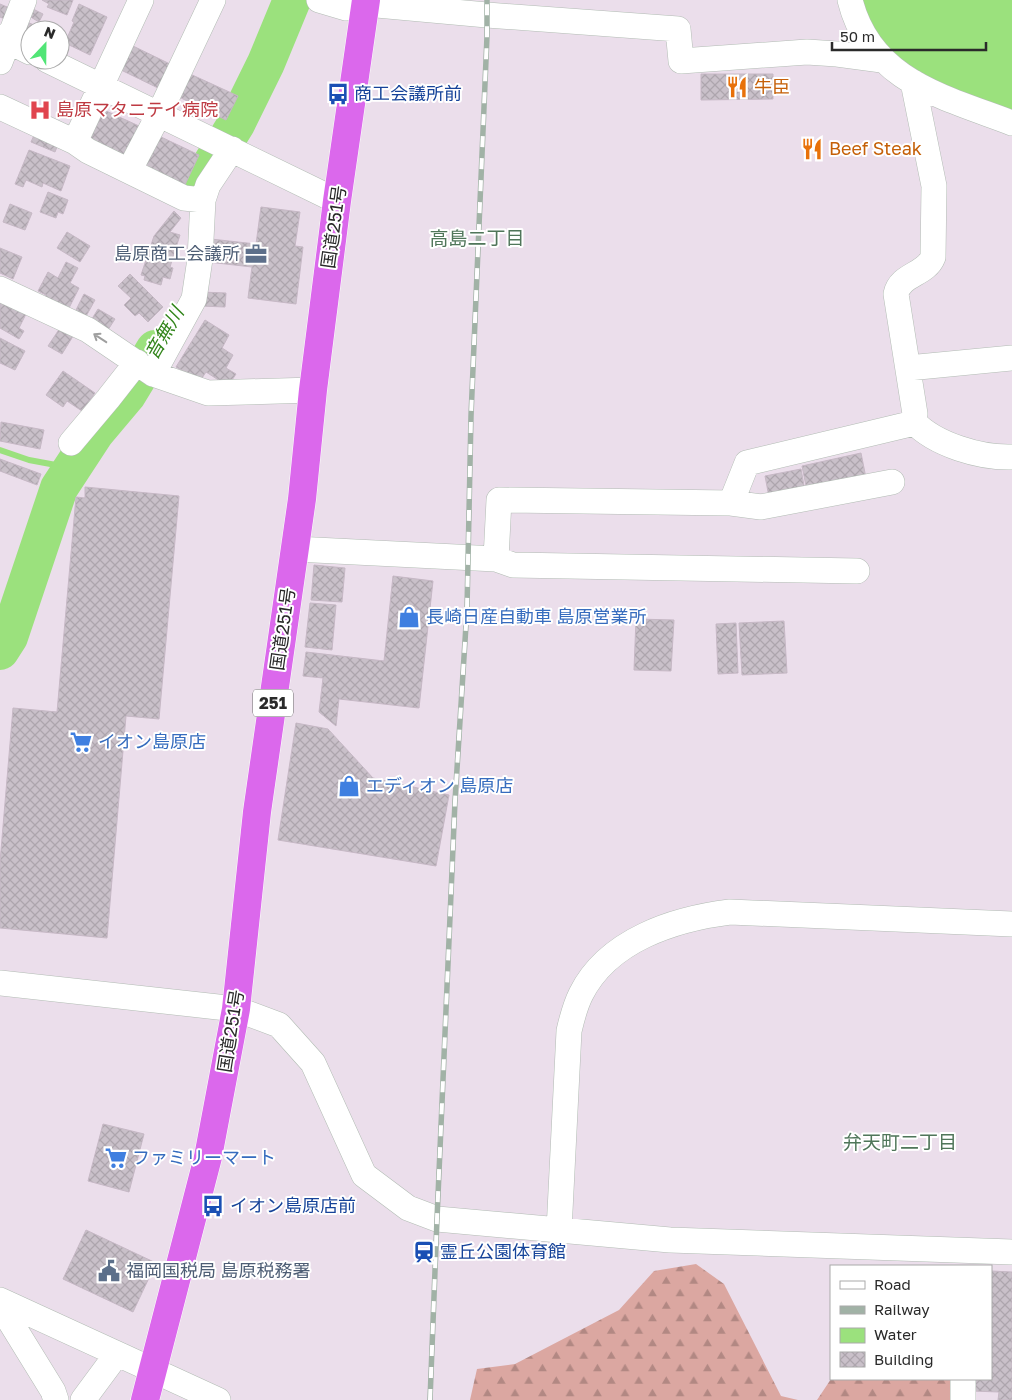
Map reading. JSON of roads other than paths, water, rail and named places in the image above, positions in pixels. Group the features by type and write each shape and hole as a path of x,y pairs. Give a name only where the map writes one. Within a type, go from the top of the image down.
{"highway":[{"name":"国道251号","path":"145,1400 208,1157 236,1009 257,812 302,499 313,390 366,2"}],"street":[{"path":"10,48 24,0"},
{"path":"75,142 141,0"},
{"path":"129,170 213,0"},
{"path":"319,0 346,8 366,2 487,15 678,29 681,61 807,52 882,60"},
{"path":"850,0 856,20 870,45 882,60 913,82 934,93 1012,123"},
{"path":"68,70 338,201"},
{"path":"731,503 747,463 910,424 913,421 915,414 896,294 901,283 933,258 934,186 913,82"},
{"path":"0,107 75,142 88,151 194,199"},
{"path":"194,199 208,185 221,144"},
{"path":"71,444 108,399 145,368 194,299 200,259 194,199"},
{"path":"0,289 88,330 145,368 208,393 313,390"},
{"path":"908,368 1012,358"},
{"path":"913,421 928,434 961,450 979,455 1012,457"},
{"path":"496,559 499,500 731,503 761,507 892,482"},
{"path":"295,549 496,559 513,565 857,571"},
{"path":"559,1231 569,1030 580,994 600,967 613,955 650,932 677,922 710,914 730,912 1012,924"},
{"path":"0,983 236,1009 279,1026 314,1063 364,1175 408,1208 437,1219 670,1240 955,1258 1012,1252"},
{"path":"0,1300 218,1400"},
{"path":"0,1305 53,1391 56,1400"},
{"path":"83,1400 117,1354"},
{"path":"963,1380 964,1400"}],"water":[{"path":"857,0 1012,0 1012,112 927,80 890,56"}],"waterway":[{"name":"音無川","path":"202,179 236,124 266,63 292,0"},
{"name":"音無川","path":"0,651 9,637 59,488 95,433 127,395 155,349"},
{"path":"0,450 29,460 72,468"},
{"path":"0,608 17,613"}],"railway":[{"path":"430,1400 455,801 467,609 471,416 487,0"}],"place":[{"name":"牛臣","path":"737,87"},
{"name":"商工会議所前","path":"338,94"},
{"name":"島原マタニテイ病院","path":"40,110"},
{"name":"Beef Steak","path":"812,149"},
{"name":"島原商工会議所","path":"256,254"},
{"name":"長崎日産自動車 島原営業所","path":"409,617"},
{"name":"イオン島原店","path":"81,742"},
{"name":"エディオン 島原店","path":"349,786"},
{"name":"ファミリーマート","path":"116,1158"},
{"name":"イオン島原店前","path":"213,1206"},
{"name":"霊丘公園体育館","path":"424,1252"},
{"name":"福岡国税局 島原税務署","path":"109,1271"}],"district":[{"name":"高島二丁目","path":"477,238"},
{"name":"弁天町二丁目","path":"900,1142"}]}
